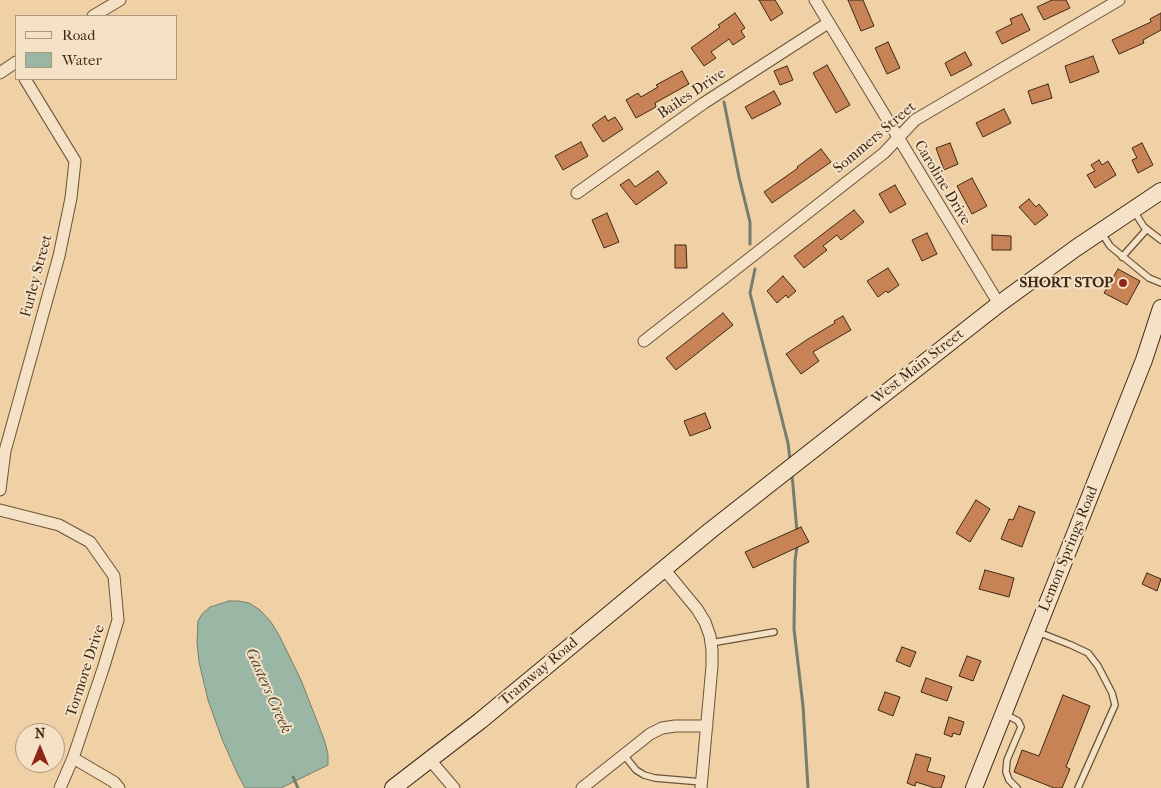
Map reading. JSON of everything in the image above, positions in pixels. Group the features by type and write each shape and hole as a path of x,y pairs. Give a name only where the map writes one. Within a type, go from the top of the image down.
{"main road":[{"name":"West Main Street","path":"682,553 999,304 1076,248 1161,191"},
{"name":"Lemon Springs Road","path":"974,788 1144,360 1161,308"},
{"name":"Tramway Road","path":"394,788 487,715 682,553"}],"street":[{"path":"95,15 120,0"},
{"name":"Caroline Drive","path":"814,0 999,304"},
{"name":"Sommers Street","path":"644,341 884,153 915,120 1119,0"},
{"name":"Bailes Drive","path":"576,193 704,103 828,23"},
{"path":"0,73 15,64"},
{"name":"Furley Street","path":"0,490 2,450 59,256 71,198 75,161 26,80"},
{"name":"Tormore Drive","path":"0,510 59,525 90,542 114,576 118,620 104,669 73,758 60,788"},
{"path":"664,569 697,609 710,636 712,666 702,785"},
{"path":"582,788 650,734 662,728 707,726"},
{"path":"73,758 114,782 119,788"},
{"path":"430,760 454,788"}],"lane":[{"path":"1133,210 1144,227 1161,240"},
{"path":"1122,256 1147,229"},
{"path":"1101,231 1110,246 1149,278 1161,283"},
{"path":"711,642 774,632"},
{"path":"1036,632 1088,653 1098,666 1112,694 1115,705 1078,788"},
{"path":"1004,713 1018,721 1021,727 1007,760 1006,772 1009,780 1017,788"},
{"path":"624,755 636,770 644,775 702,785"}],"water":[{"path":"229,601 249,603 260,610 271,622 301,680 324,739 328,754 328,765 281,788 245,788 222,739 208,700 199,662 197,643 198,621 202,614 210,607"}],"building":[{"path":"759,0 775,0 783,13 771,21"},
{"path":"848,0 863,0 874,26 861,31"},
{"path":"1052,0 1066,0 1070,8 1044,20 1037,7"},
{"path":"735,13 745,28 741,31 745,37 733,45 729,39 711,52 716,58 704,66 691,48 720,27 718,25"},
{"path":"1161,13 1161,30 1143,40 1144,43 1119,54 1112,40 1151,22 1150,19"},
{"path":"1022,14 1030,30 1002,44 996,32 1012,24 1010,19"},
{"path":"888,42 900,68 887,74 875,48"},
{"path":"965,52 972,65 951,76 945,63"},
{"path":"1093,56 1099,72 1070,83 1065,66"},
{"path":"827,65 850,105 836,113 813,73"},
{"path":"787,66 793,80 780,85 774,71"},
{"path":"682,71 689,84 655,103 656,107 636,118 626,100 638,93 641,97 658,87 656,85"},
{"path":"1048,84 1052,98 1032,104 1028,91"},
{"path":"774,91 781,104 752,119 745,107"},
{"path":"1004,109 1011,123 983,137 976,123"},
{"path":"605,116 608,121 615,117 623,129 603,142 592,125"},
{"path":"581,142 588,156 563,170 555,156"},
{"path":"950,143 958,164 944,170 936,148"},
{"path":"1142,143 1153,165 1138,173 1132,160 1137,158 1132,148"},
{"path":"821,149 831,162 772,203 764,192"},
{"path":"1099,160 1102,165 1108,161 1116,175 1095,188 1087,175 1095,171 1091,165"},
{"path":"658,171 667,183 636,205 620,185 629,179 635,187"},
{"path":"972,178 987,206 972,214 957,186"},
{"path":"895,185 906,204 890,213 879,194"},
{"path":"1029,199 1036,207 1039,204 1048,215 1035,225 1019,207"},
{"path":"854,210 864,222 841,240 837,235 823,246 827,250 804,268 794,256"},
{"path":"607,213 619,242 604,248 592,220"},
{"path":"927,233 937,254 922,261 912,240"},
{"path":"992,235 1011,236 1011,250 992,250"},
{"path":"675,245 686,245 687,268 675,268"},
{"path":"888,268 899,285 878,297 867,281"},
{"path":"1118,269 1140,281 1127,305 1104,293"},
{"path":"783,276 796,291 788,298 786,295 777,303 767,291"},
{"path":"723,313 733,325 676,370 666,358"},
{"path":"843,316 851,330 813,352 819,361 801,374 786,354"},
{"path":"705,413 711,428 690,436 684,421"},
{"path":"976,500 990,509 970,542 956,533"},
{"path":"1019,506 1035,512 1022,547 1001,539 1009,519 1013,520"},
{"path":"801,527 809,542 753,568 745,552"},
{"path":"985,570 1014,578 1009,597 979,589"},
{"path":"1147,573 1161,579 1157,591 1142,584"},
{"path":"902,647 916,652 910,667 896,661"},
{"path":"967,656 981,661 973,681 959,676"},
{"path":"926,678 952,687 947,701 921,692"},
{"path":"885,692 900,697 893,716 878,710"},
{"path":"1063,695 1090,706 1066,767 1070,769 1062,788 1054,788 1014,772 1022,750 1039,756"},
{"path":"949,717 964,722 960,735 953,733 952,737 944,734"},
{"path":"916,754 931,758 927,771 945,776 941,788 916,782 915,786 907,783"}],"waterway":[{"path":"724,102 750,222 750,244"},
{"path":"755,269 750,293 788,443 790,460"},
{"path":"792,474 797,532"},
{"path":"797,546 794,629 803,706 808,788"},
{"name":"Gasters Creek","path":"293,777 298,788"}],"place":[{"name":"SHORT STOP","path":"1123,283"}]}
